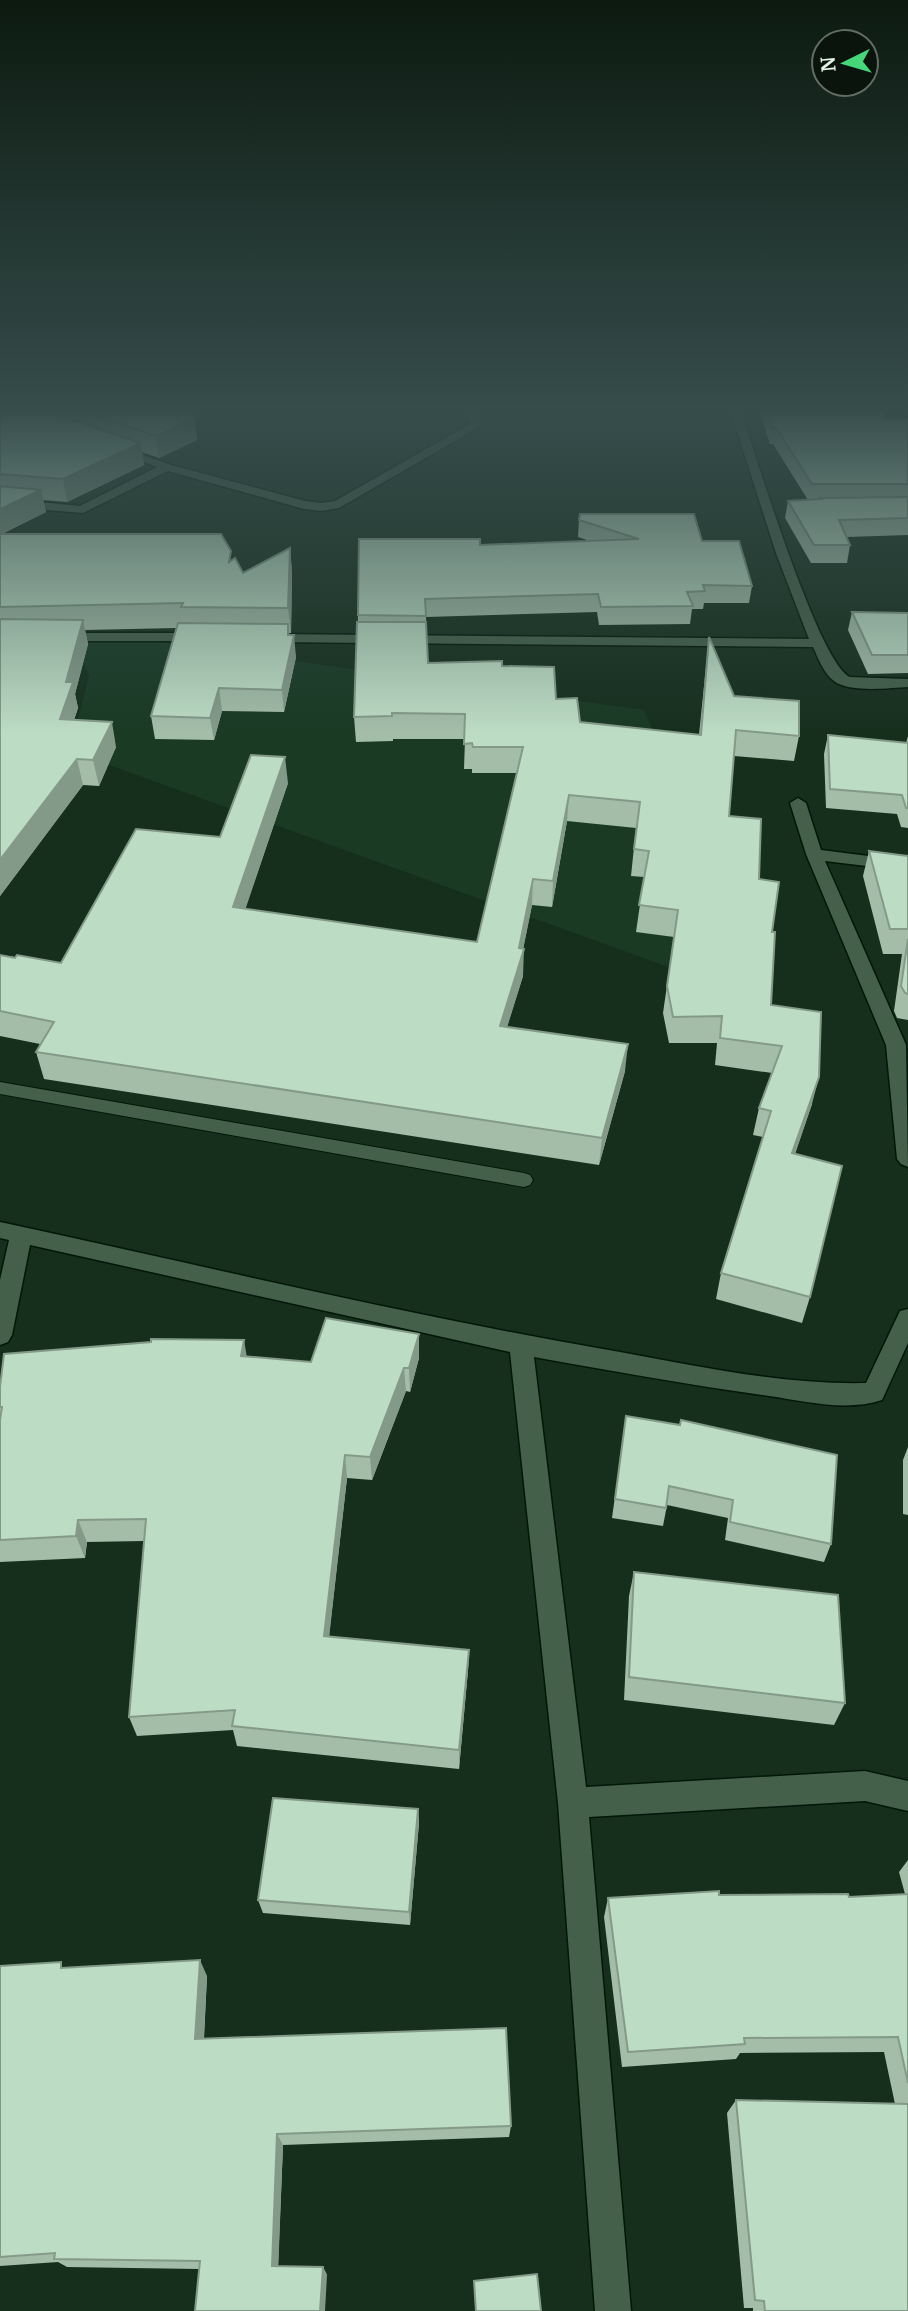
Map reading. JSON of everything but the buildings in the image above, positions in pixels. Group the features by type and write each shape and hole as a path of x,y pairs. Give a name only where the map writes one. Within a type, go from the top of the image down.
{"street":[{"path":"777,517 817,643 831,671 841,680 908,683"},
{"path":"0,637 221,638"},
{"path":"249,638 817,643"},
{"path":"798,803 814,854 896,1045 908,1159"},
{"path":"814,854 908,866"},
{"path":"0,1335 11,1232 521,1345 692,1375 830,1394 873,1393 908,1318"},
{"path":"521,1345 573,1803 613,2311"},
{"path":"573,1803 865,1786 908,1796"}],"lane":[{"path":"0,1088 524,1180"}],"shaded area":[{"path":"67,629 644,710 768,1003 4,727 76,727 89,675"}]}
